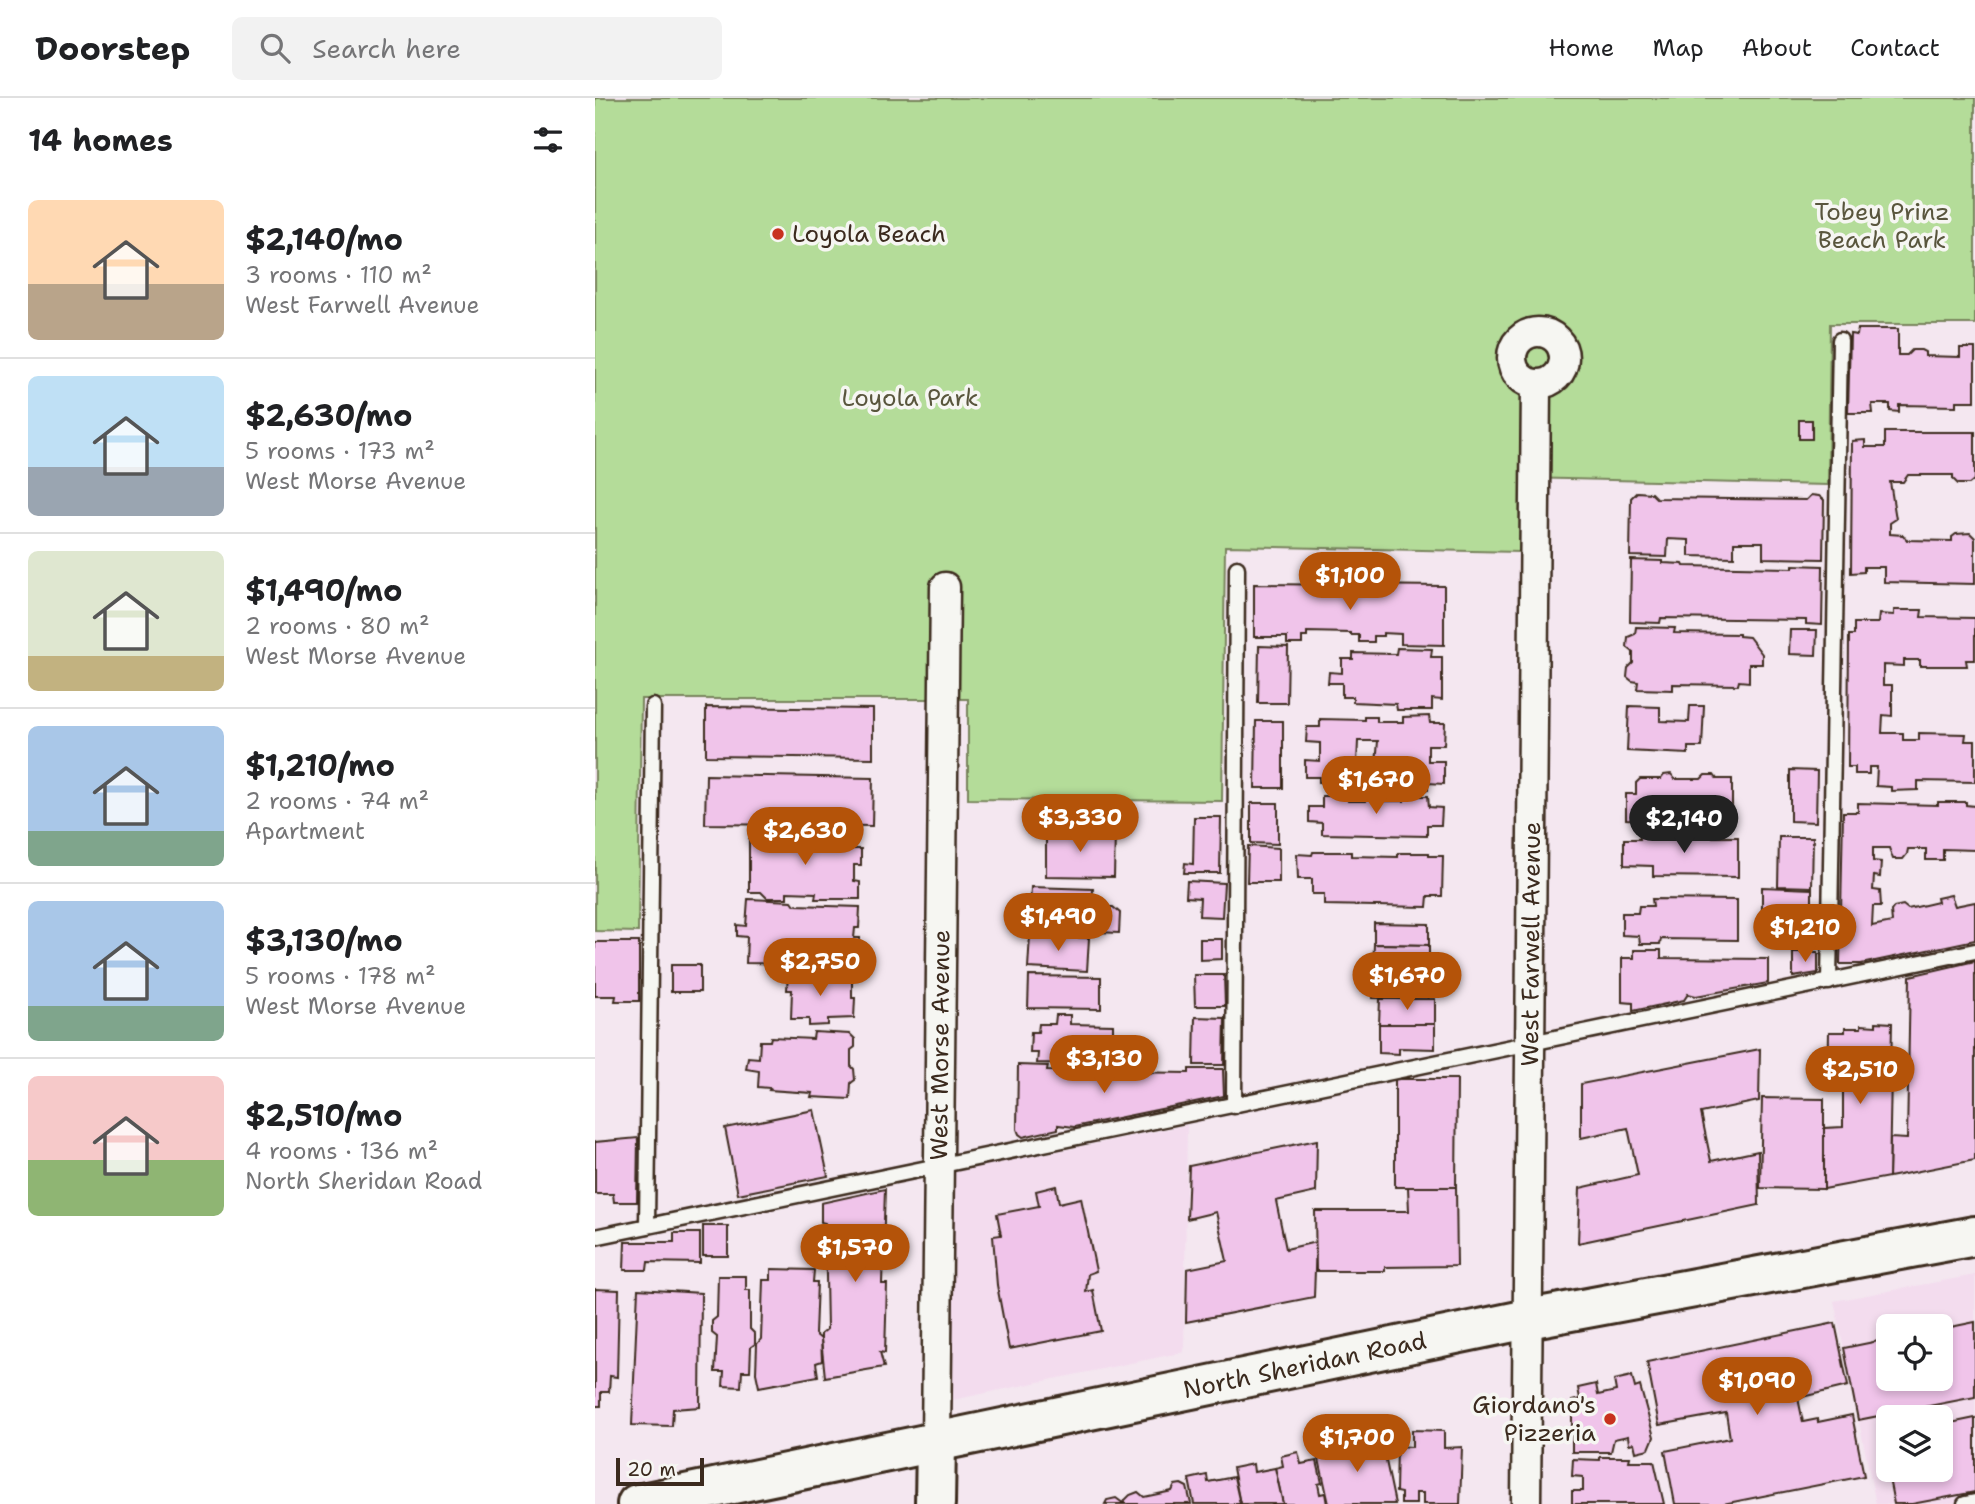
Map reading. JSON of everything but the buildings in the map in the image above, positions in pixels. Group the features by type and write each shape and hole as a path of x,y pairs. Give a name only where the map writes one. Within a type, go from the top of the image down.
{"main road":[{"name":"North Sheridan Road","path":"638,1504 1528,1319 1975,1236"},
{"name":"West Morse Avenue","path":"935,1504 936,1442"}],"street":[{"name":"West Farwell Avenue","path":"1526,1504 1537,384"},
{"name":"West Morse Avenue","path":"936,1442 945,587"}],"lane":[{"path":"1829,982 1840,340"},
{"path":"1234,1106 1237,568"},
{"path":"647,1226 653,706"},
{"path":"595,1237 1975,951"},
{"path":"1965,1504 1975,1502"}],"shaded area":[{"path":"1187,1125 1184,1352 943,1402 946,1174"},
{"path":"1975,1275 1975,1498 1948,1504 1876,1504 1834,1301"}],"green space":[{"name":"Loyola Park","path":"595,98 1975,98 1975,324 1830,324 1828,485 1523,478 1520,552 1225,546 1222,801 968,799 968,699 641,699 638,932 595,931"}],"place":[{"name":"Loyola Beach","path":"778,234"},
{"name":"Giordano's Pizzeria","path":"1610,1419"}],"park label":[{"name":"Tobey Prinz Beach Park","path":"1882,226"}]}
